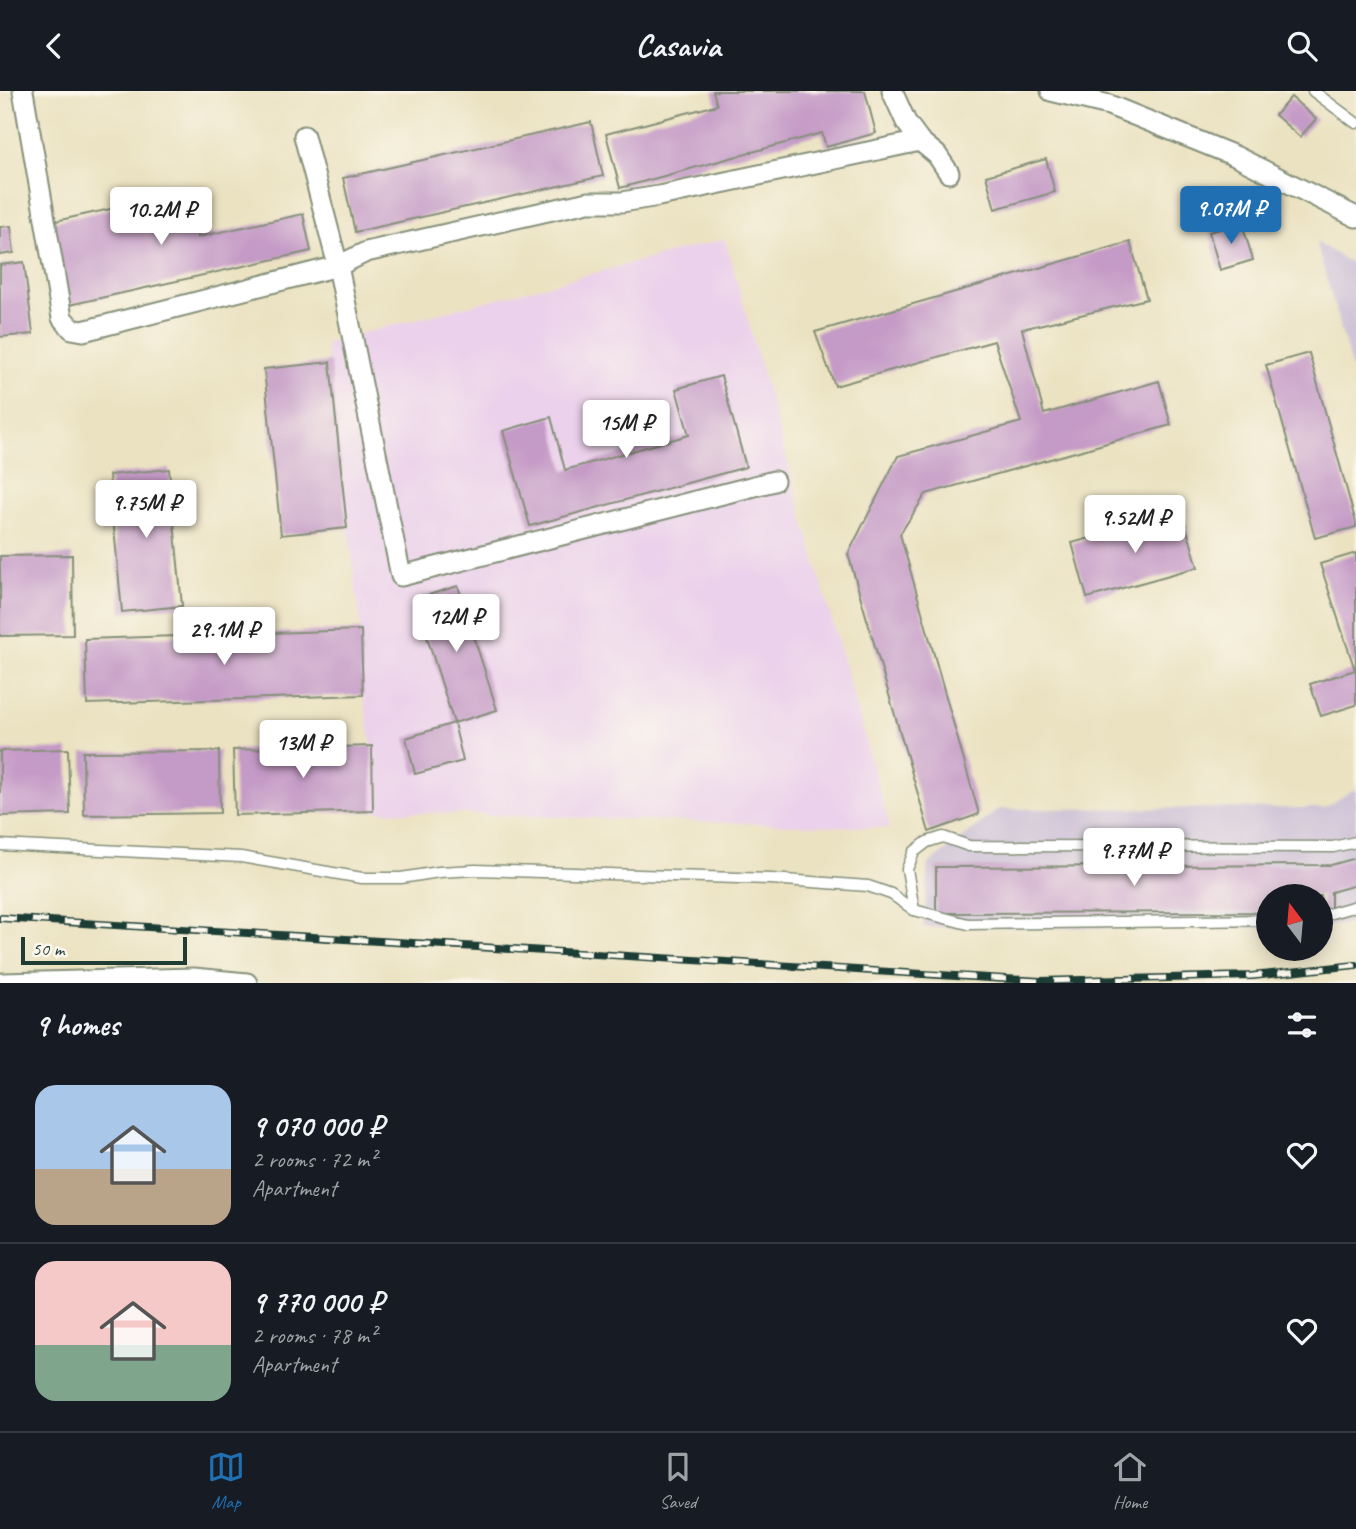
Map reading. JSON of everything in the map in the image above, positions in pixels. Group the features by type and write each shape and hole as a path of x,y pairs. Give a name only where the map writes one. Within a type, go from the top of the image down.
{"street":[{"path":"23,91 62,318 72,329 83,331 338,266 366,252 588,202 622,202 659,196 920,141"},
{"path":"892,91 906,122 920,141 937,155 949,173"},
{"path":"1051,91 1109,105 1235,156 1356,217"},
{"path":"304,136 338,266 401,576 774,481"},
{"path":"3,983 194,978 247,983"}],"lane":[{"path":"1313,91 1356,123"},
{"path":"914,910 907,869 914,852 927,842 943,837 969,846 1333,847 1356,842"},
{"path":"0,845 241,857 362,878 401,879 475,870 771,879 869,886 891,894 914,910 968,923 1256,920"},
{"path":"1334,913 1356,907"}],"shaded area":[{"path":"725,239 890,828 373,811 372,746 363,695 361,630 325,343"},
{"path":"1316,242 1356,266 1356,383"},
{"path":"1356,788 1356,922 1334,926 1334,884 1256,884 1256,928 923,927 929,864 999,809 1324,808"}],"building":[{"path":"713,91 865,91 876,133 826,147 822,133 620,188 606,134 717,105"},
{"path":"1291,97 1316,119 1300,137 1275,115"},
{"path":"591,122 603,176 355,232 343,178"},
{"path":"1046,159 1055,192 995,209 986,176"},
{"path":"188,192 198,237 303,214 311,251 69,305 51,222"},
{"path":"1242,223 1253,260 1220,270 1209,232"},
{"path":"11,226 14,253 0,255 0,227"},
{"path":"1130,242 1147,299 1022,329 1044,414 1159,381 1171,425 926,494 900,534 979,814 929,832 848,554 898,456 1021,422 994,341 835,386 815,332"},
{"path":"24,262 33,334 0,337 0,265"},
{"path":"1309,353 1356,523 1356,527 1315,538 1266,365"},
{"path":"330,362 347,528 281,535 264,369"},
{"path":"721,376 746,467 530,526 503,431 551,417 565,470 689,435 676,389"},
{"path":"169,469 182,606 122,612 109,475"},
{"path":"1182,513 1198,567 1087,598 1072,543"},
{"path":"1356,553 1356,705 1321,716 1310,684 1355,670 1320,564"},
{"path":"72,555 73,635 0,636 0,556"},
{"path":"458,586 497,710 454,723 415,599"},
{"path":"361,630 363,695 87,704 85,639"},
{"path":"454,723 463,761 415,774 406,738"},
{"path":"372,746 373,811 235,815 233,750"},
{"path":"68,749 70,814 0,816 0,751"},
{"path":"219,751 220,813 84,815 83,752"},
{"path":"1356,858 1356,885 1334,891 1334,884 1256,884 1256,912 936,913 936,867 1331,865"}],"railway":[{"path":"0,918 1040,981 1252,976 1356,965"}]}
